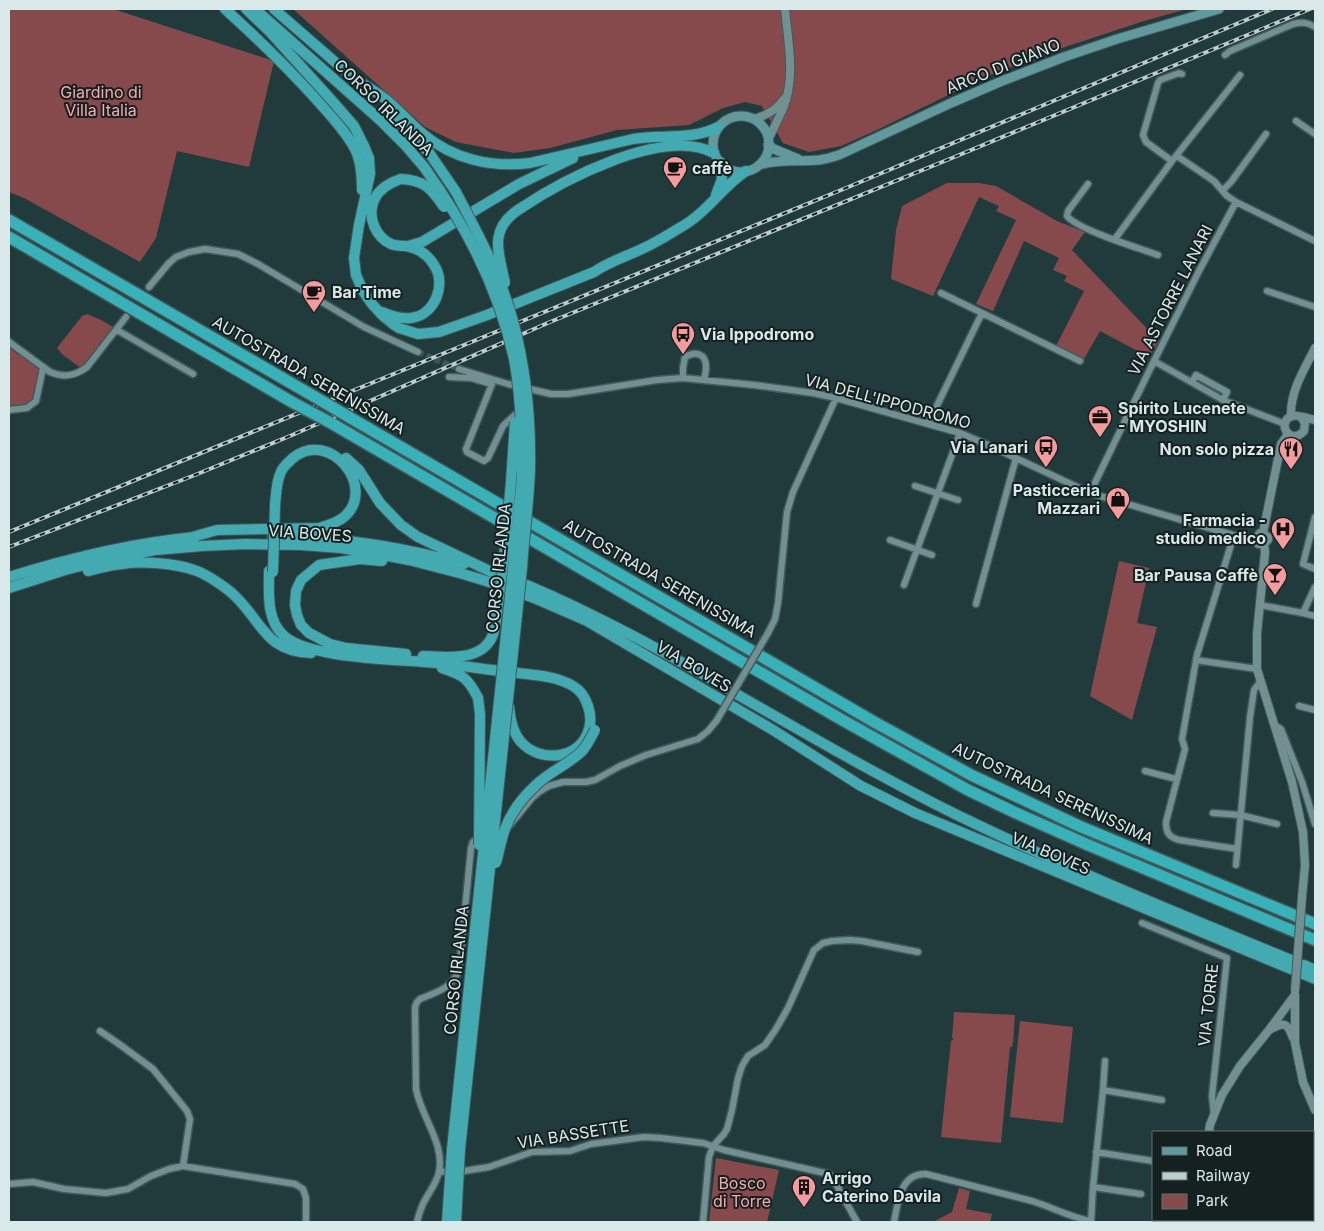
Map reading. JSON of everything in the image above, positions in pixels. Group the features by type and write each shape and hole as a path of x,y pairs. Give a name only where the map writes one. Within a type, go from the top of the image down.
{"highway":[{"path":"225,9 259,39 342,129 355,150 360,163 362,174 362,209"},
{"path":"246,9 270,32 354,126 364,146 369,158 370,174 354,258 356,274 363,291 378,310 399,328 418,334 439,332 487,316 594,272 602,266 646,247 687,223 746,171"},
{"name":"CORSO IRLANDA","path":"255,9 380,120 424,167 455,213 481,264 504,322 514,360 521,419 522,475 452,1149 447,1222"},
{"name":"CORSO IRLANDA","path":"274,9 354,78 398,119 430,154 456,192 496,272 513,320 522,360 527,396 530,471 522,568 460,1149 456,1222"},
{"path":"354,78 388,101 423,134 442,147 471,160 489,164 517,165 542,161 648,137 695,136 710,132 718,127"},
{"path":"513,320 497,242 501,226 510,215 565,182 613,160 644,151 687,145 708,149 714,153"},
{"path":"481,264 468,248 452,218 437,196 418,181 401,179 391,182 377,195 373,203 372,220 376,230 381,237 390,243 397,246 407,246 422,242 519,184 596,148"},
{"path":"716,197 722,179 720,162"},
{"name":"AUTOSTRADA SERENISSIMA","path":"9,220 884,727 971,775 1079,826 1315,924"},
{"name":"AUTOSTRADA SERENISSIMA","path":"9,237 960,786 1086,844 1315,940"},
{"path":"378,310 400,319 413,318 421,315 435,302 439,290 436,268 427,256 407,246"},
{"path":"271,572 274,611 283,630 305,643 322,647 441,656 468,655 480,650 490,642 495,629 500,595 510,491 517,379"},
{"name":"VIA BOVES","path":"273,506 272,483 276,470 282,460 302,444 329,445 340,452 359,470 380,503 401,524 418,536 498,575 442,558 382,545 318,537 279,535"},
{"path":"190,538 217,530 319,528 343,517 351,508 355,497 354,483 348,468 327,451 305,451 287,463 280,472 273,506 271,572 269,604 276,626 283,635 293,642 333,654 425,662 533,675 564,682 575,687 582,695 588,706 592,730 576,748 566,754 556,756 542,755 521,742 514,730 510,716 508,696"},
{"name":"VIA BOVES","path":"9,577 96,552 150,543 190,538 266,535"},
{"name":"VIA BOVES","path":"9,588 65,570 155,550 245,544 301,545 369,552 409,560 475,578 534,598 587,621 773,730 861,786 915,813 1315,979"},
{"path":"346,648 330,644 309,632 301,624 297,615 295,605 296,590 301,580 319,565 360,559 377,560 475,578"},
{"name":"VIA BOVES","path":"21,584 123,563 157,563 194,570 216,582 235,596 278,645 292,651 333,654"},
{"name":"VIA BOVES","path":"527,585 602,619 672,656 864,766 990,830 1107,884 1291,960"},
{"path":"406,654 430,659 562,676 577,683 586,691 592,702 596,716 590,740 583,750 536,784 514,810 505,828 488,893"},
{"path":"396,660 454,672 471,685 478,698 480,714 478,911"},
{"path":"1304,965 1315,970"}],"main road":[{"name":"ARCO DI GIANO","path":"759,165 772,161 820,160 839,156 951,103 1064,57 1117,39 1220,9"},
{"path":"744,116 754,119 766,132 768,143 766,156 753,169 736,171 727,168 714,153 714,135 718,127 734,117 744,116"},
{"name":"ARCO DI GIANO","path":"768,143 774,150 803,160"}],"street":[{"path":"768,143 783,108 790,75 785,9"},
{"path":"1225,55 1230,51 1293,24 1302,22 1315,28"},
{"path":"1182,74 1179,72 1160,80 1158,83 1143,134 1146,142 1214,181 1227,196 1236,202 1315,241"},
{"path":"1115,239 1174,158 1240,74"},
{"path":"754,119 764,117 780,105 786,95"},
{"path":"1296,121 1315,134"},
{"path":"1223,190 1266,134"},
{"path":"1088,184 1068,212 1067,216 1071,221 1158,255"},
{"name":"VIA ASTORRE LANARI","path":"1090,492 1199,271 1236,202"},
{"path":"149,287 161,273 182,255 205,249 238,254 364,327 418,352"},
{"path":"1267,291 1315,307"},
{"path":"941,293 1080,360"},
{"path":"928,424 982,313"},
{"path":"9,342 43,368 57,375 68,376 78,374 87,367 126,317"},
{"path":"117,330 193,374"},
{"path":"1315,351 1296,387 1290,413 1315,421"},
{"path":"682,378 685,358 696,354 705,358 704,380"},
{"path":"1154,361 1223,400 1284,424"},
{"path":"9,410 26,408 36,401 43,368"},
{"name":"VIA DELL'IPPODROMO","path":"459,369 551,394 568,394 682,378 789,389 836,398 960,433 1090,492 1243,538 1256,538"},
{"path":"449,378 471,378 492,384 466,449 467,452 484,461 488,458 503,426 518,412 524,403 524,388"},
{"path":"417,1222 420,1210 439,1172 440,1161 432,1131 418,1099 416,1089 415,1007 420,999 448,986 459,970 470,848 480,836 509,826 538,792 549,786 563,782 595,780 620,766 646,755 698,739 717,720 775,619 787,512 793,492 836,398"},
{"path":"1297,416 1304,421 1304,431 1299,435 1293,436 1285,430 1284,424 1288,418 1297,416"},
{"path":"1305,426 1315,421"},
{"path":"904,585 960,433"},
{"path":"1263,533 1281,444 1288,434"},
{"path":"976,604 1016,458"},
{"path":"915,486 958,500"},
{"path":"1315,517 1303,564 1315,569"},
{"path":"1263,533 1257,535 1256,538 1258,544 1264,544"},
{"path":"1263,533 1268,537 1264,544 1265,552 1256,665 1292,782 1303,832 1305,865 1295,993 1295,1043 1303,1082 1315,1110"},
{"path":"1234,535 1196,660 1182,739 1185,748 1166,822 1166,831 1170,837 1179,840 1237,849"},
{"path":"890,540 932,555"},
{"path":"1303,613 1315,587"},
{"path":"1260,605 1315,616"},
{"path":"1196,660 1256,665"},
{"path":"1236,865 1250,716 1254,690 1260,682"},
{"path":"1299,706 1315,710"},
{"path":"1276,726 1281,729 1292,755 1315,824"},
{"path":"1144,771 1176,779"},
{"path":"1213,812 1277,824"},
{"name":"VIA TORRE","path":"1142,923 1227,958 1212,1096 1214,1116"},
{"path":"703,1222 709,1157 713,1146 727,1129 742,1066 748,1056 765,1045 776,1029 788,1008 814,950 823,943 832,941 862,941 918,952"},
{"path":"1209,1129 1222,1095 1240,1066 1295,993"},
{"path":"1269,1030 1279,1024 1283,1024 1289,1029 1295,1043"},
{"path":"100,1031 153,1069 187,1111 190,1119 183,1166"},
{"path":"894,1222 903,1186 907,1180 920,1174 926,1174 1032,1201 1091,1222 1105,1061"},
{"path":"174,1096 175,1088"},
{"path":"1103,1090 1162,1100"},
{"name":"VIA BASSETTE","path":"439,1172 489,1167 532,1152 570,1151 592,1144 627,1138 661,1138 703,1143 724,1150 829,1174 857,1222"},
{"path":"1096,1152 1152,1161"},
{"path":"9,1184 33,1182 64,1189 106,1193 128,1189 169,1168 183,1166 295,1184 303,1189 306,1198 306,1222"},
{"path":"1093,1187 1141,1194"}],"green space":[{"name":"Giardino di Villa Italia","path":"9,9 113,9 274,61 249,167 177,151 156,238 140,262 24,198 9,192"},
{"path":"293,9 1187,9 1053,51 985,77 841,146 809,152 783,143 762,106 745,102 723,108 689,125 617,130 550,148 514,153 456,142 425,127"},
{"path":"947,183 979,183 996,186 1057,221 1085,232 1072,250 1159,341 1149,357 1100,331 1084,359 1056,346 1084,291 1064,281 1067,276 1053,270 1059,258 1024,241 993,311 976,304 1016,220 996,211 999,206 979,197 933,296 891,279 896,230 902,206"},
{"path":"87,314 113,327 95,354 81,368 63,355 57,348 82,316"},
{"path":"9,348 40,370 33,398 25,406 9,408"},
{"path":"1119,561 1149,568 1137,623 1157,627 1132,720 1090,696"},
{"path":"954,1012 1015,1015 1001,1143 941,1137 951,1041 954,1039 952,1038"},
{"path":"1020,1021 1073,1027 1063,1123 1010,1117"},
{"name":"Bosco di Torre","path":"716,1158 779,1170 767,1222 709,1222"},
{"path":"959,1188 970,1191 966,1209 992,1214 990,1222 933,1222 952,1212"}],"tunnel":[{"path":"418,352 459,369"},
{"path":"266,535 279,535"}],"railway":[{"path":"9,532 846,188 1272,9"},
{"path":"9,547 290,436 550,322 1310,9"}],"place":[{"name":"caffè","path":"675,189"},
{"name":"Bar Time","path":"314,313"},
{"name":"Via Ippodromo","path":"683,355"},
{"name":"Spirito Lucenete - MYOSHIN","path":"1100,438"},
{"name":"Via Lanari","path":"1046,468"},
{"name":"Non solo pizza","path":"1291,470"},
{"name":"Pasticceria Mazzari","path":"1118,520"},
{"name":"Farmacia - studio medico","path":"1283,550"},
{"name":"Bar Pausa Caffè","path":"1275,596"},
{"name":"Arrigo Caterino Davila","path":"804,1208"}]}
